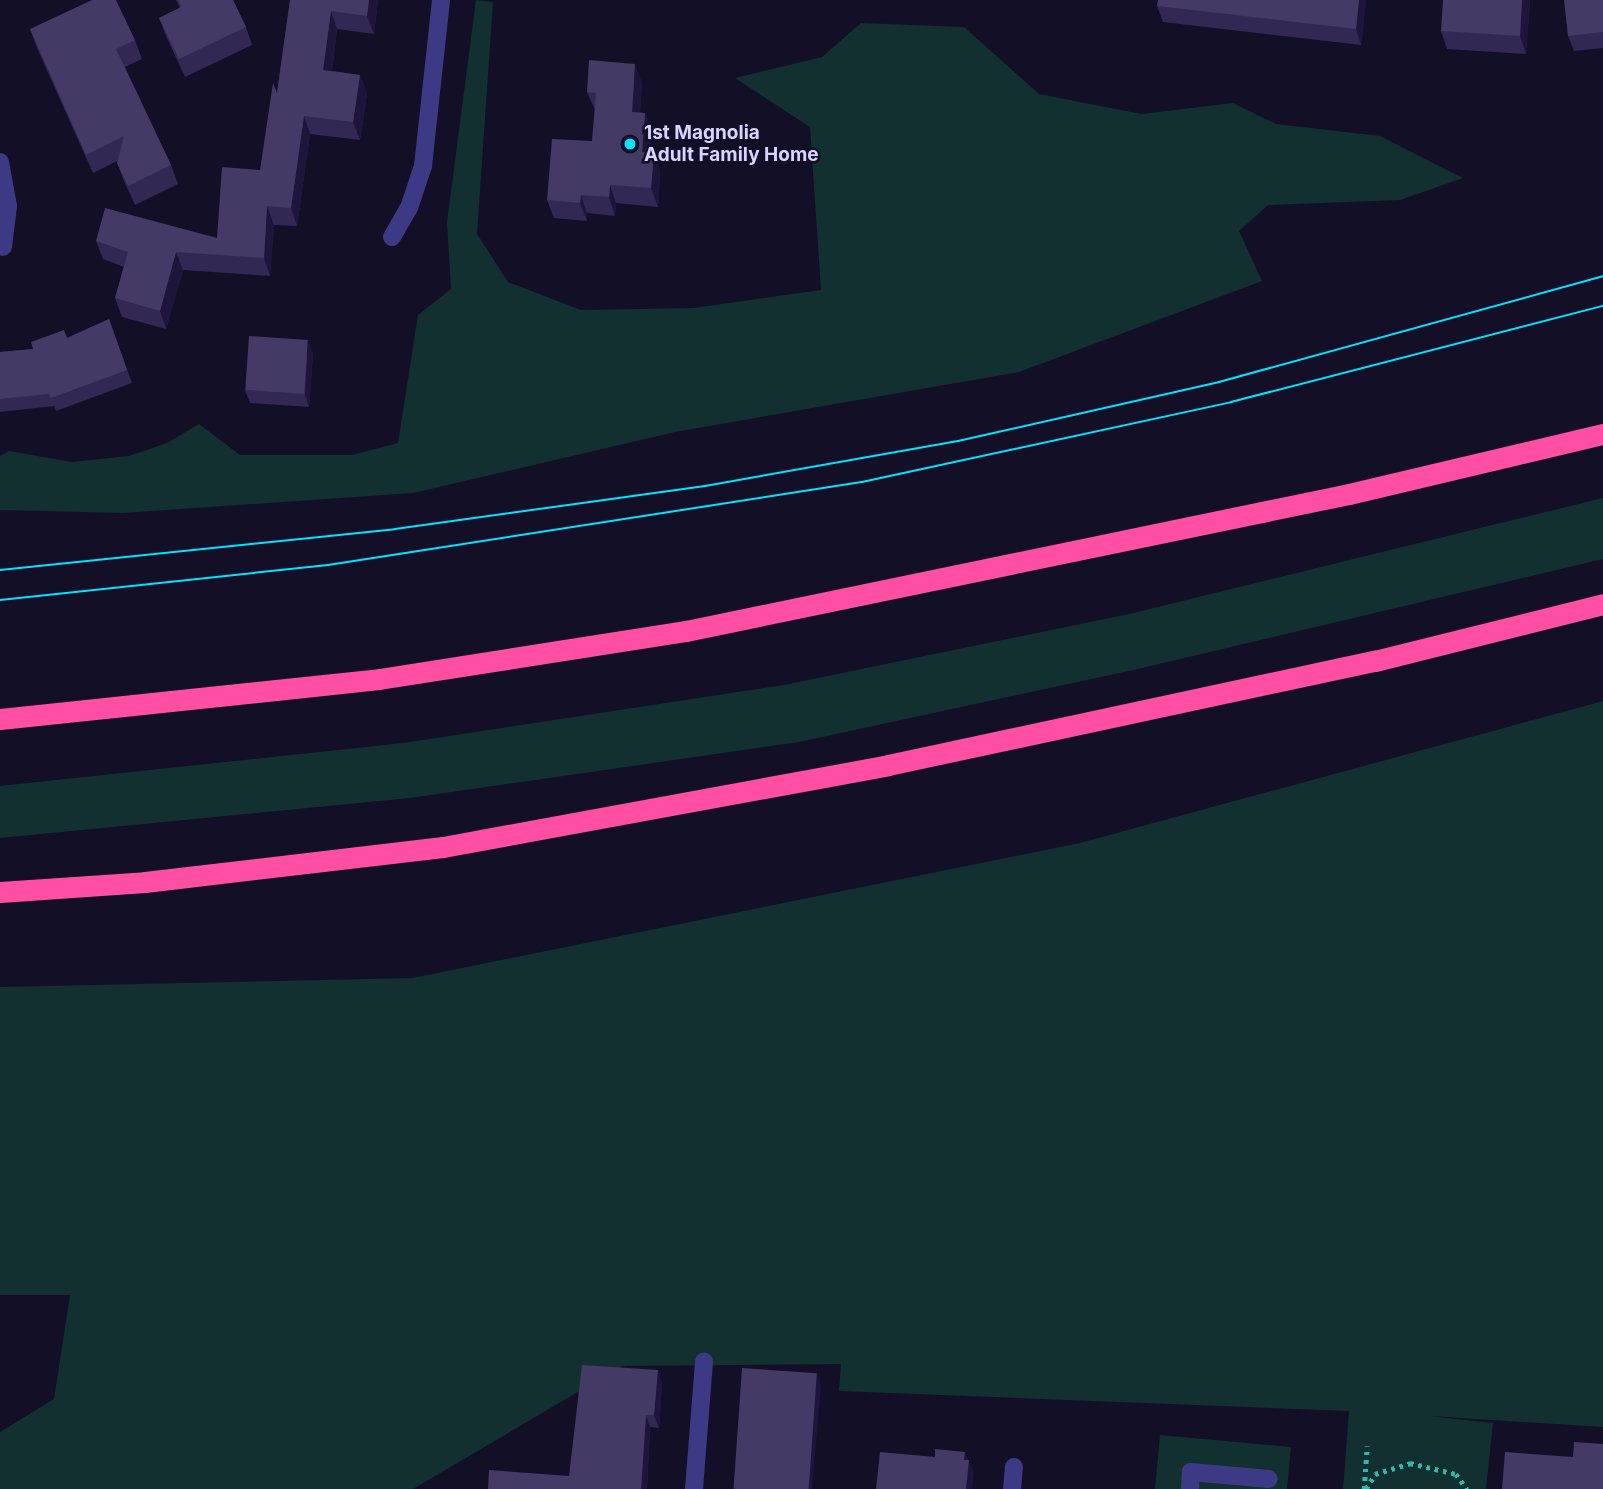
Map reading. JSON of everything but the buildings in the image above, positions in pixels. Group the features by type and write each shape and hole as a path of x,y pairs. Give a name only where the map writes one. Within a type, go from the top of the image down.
{"highway":[{"path":"0,719 379,679 687,631 1349,494 1603,435"},
{"path":"0,892 145,882 443,848 902,762 1375,662 1603,604"}],"street":[{"path":"391,237 409,208 423,166 441,0"},
{"path":"0,162 8,206 3,247"},
{"path":"694,1489 704,1361"},
{"path":"1012,1489 1014,1467"},
{"path":"1190,1489 1191,1472 1269,1479"}],"path":[{"path":"1365,1489 1367,1446"},
{"path":"1365,1489 1375,1474 1410,1464 1456,1474 1467,1489"}],"green space":[{"path":"476,0 493,2 477,234 508,282 581,310 694,308 821,290 810,127 735,78 822,57 861,23 964,27 1039,94 1141,114 1233,103 1276,124 1380,136 1463,178 1400,200 1268,205 1239,231 1262,281 1019,372 675,432 413,493 123,513 0,510 0,456 9,451 72,462 129,456 167,443 199,424 240,455 352,455 398,443 418,315 451,289 447,222"},
{"path":"1603,498 1603,559 1138,669 799,742 410,798 0,838 0,786 403,743 784,685 1129,614"},
{"path":"1603,701 1603,1427 1429,1416 1493,1423 1486,1489 1343,1489 1349,1411 839,1391 841,1364 622,1366 413,1489 0,1489 0,1432 54,1399 70,1295 0,1295 0,987 413,978 1080,843"},
{"path":"1160,1435 1291,1447 1287,1489 1155,1489"}],"tram line":[{"path":"0,570 395,529 705,486 958,441 1219,382 1603,276"},
{"path":"0,600 328,565 862,482 1231,402 1603,306"}],"place":[{"name":"1st Magnolia Adult Family Home","path":"630,144"}]}
